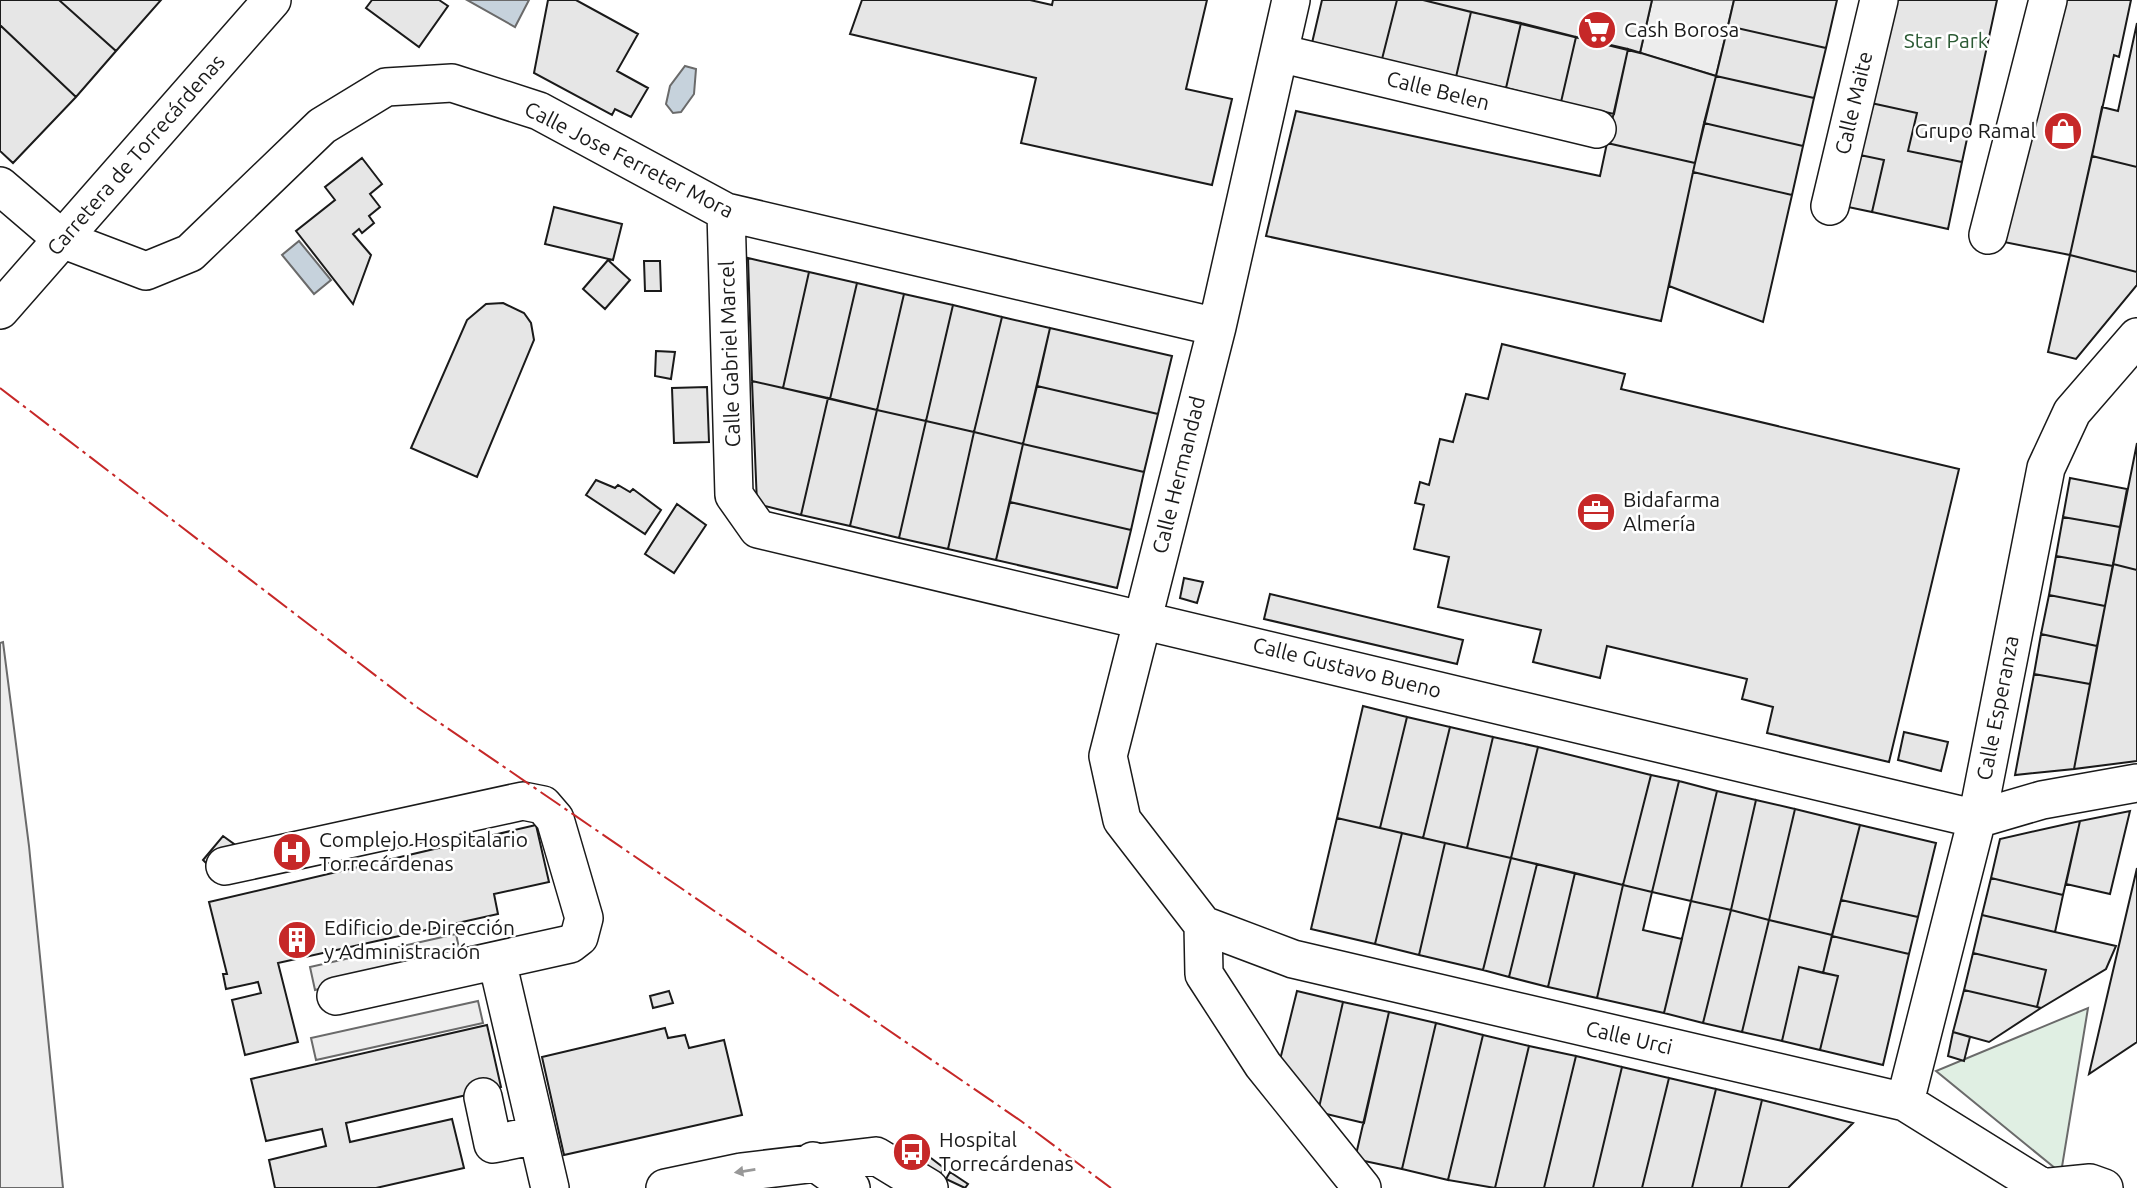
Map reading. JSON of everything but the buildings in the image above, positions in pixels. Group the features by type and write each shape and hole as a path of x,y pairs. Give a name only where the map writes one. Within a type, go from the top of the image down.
{"street":[{"name":"Carretera de Torrecárdenas","path":"0,310 272,0"},
{"name":"Calle Hermandad","path":"1203,926 1122,820 1108,756 1217,327 1291,0"},
{"name":"Calle Maite","path":"1830,206 1879,0"},
{"path":"1988,235 2048,0"},
{"name":"Calle Belen","path":"1279,53 1597,129"},
{"name":"Calle Jose Ferreter Mora","path":"0,186 62,239 146,271 190,253 322,126 386,87 452,83 539,111 726,212 1217,327"},
{"name":"Calle Gabriel Marcel","path":"726,212 734,495"},
{"name":"Calle Esperanza","path":"1905,1102 1977,819 2046,468 2071,412 2137,337"},
{"name":"Calle Gustavo Bueno","path":"734,495 758,529 1143,618 1977,819"},
{"path":"1977,819 2042,800 2137,783"},
{"path":"225,866 523,801 543,805 555,819 584,918 579,937 570,944 336,996"},
{"path":"1203,926 1204,974 1263,1065 1362,1188"},
{"name":"Calle Urci","path":"1203,926 1293,959 1905,1102 2040,1187"},
{"path":"497,961 550,1188"},
{"path":"483,1097 493,1144 537,1135"},
{"path":"665,1188 740,1171 876,1156 929,1188"},
{"path":"813,1161 851,1188"},
{"path":"2040,1187 2090,1183 2104,1188"}],"green space":[{"path":"2088,1008 2061,1173 1936,1071"}],"shaded area":[{"path":"467,0 529,0 515,27"},
{"path":"1652,0 1734,0 1716,76 1640,53"},
{"path":"685,66 696,69 694,94 681,112 673,113 666,104 670,86"},
{"path":"299,241 331,280 314,294 282,255"},
{"path":"3,642 29,846 63,1188 0,1188 0,643"},
{"path":"456,934 461,957 315,990 310,967"},
{"path":"478,1001 483,1023 316,1060 311,1038"}],"power":[{"path":"0,388 418,708 1021,1121 1111,1188"}],"place":[{"name":"Cash Borosa","path":"1597,30"},
{"name":"Grupo Ramal","path":"2063,131"},
{"name":"Bidafarma Almería","path":"1596,512"},
{"name":"Complejo Hospitalario Torrecárdenas","path":"292,852"},
{"name":"Edificio de Dirección y Administración","path":"297,940"},
{"name":"Hospital Torrecárdenas","path":"912,1152"}],"park label":[{"name":"Star Park","path":"1946,41"}]}
